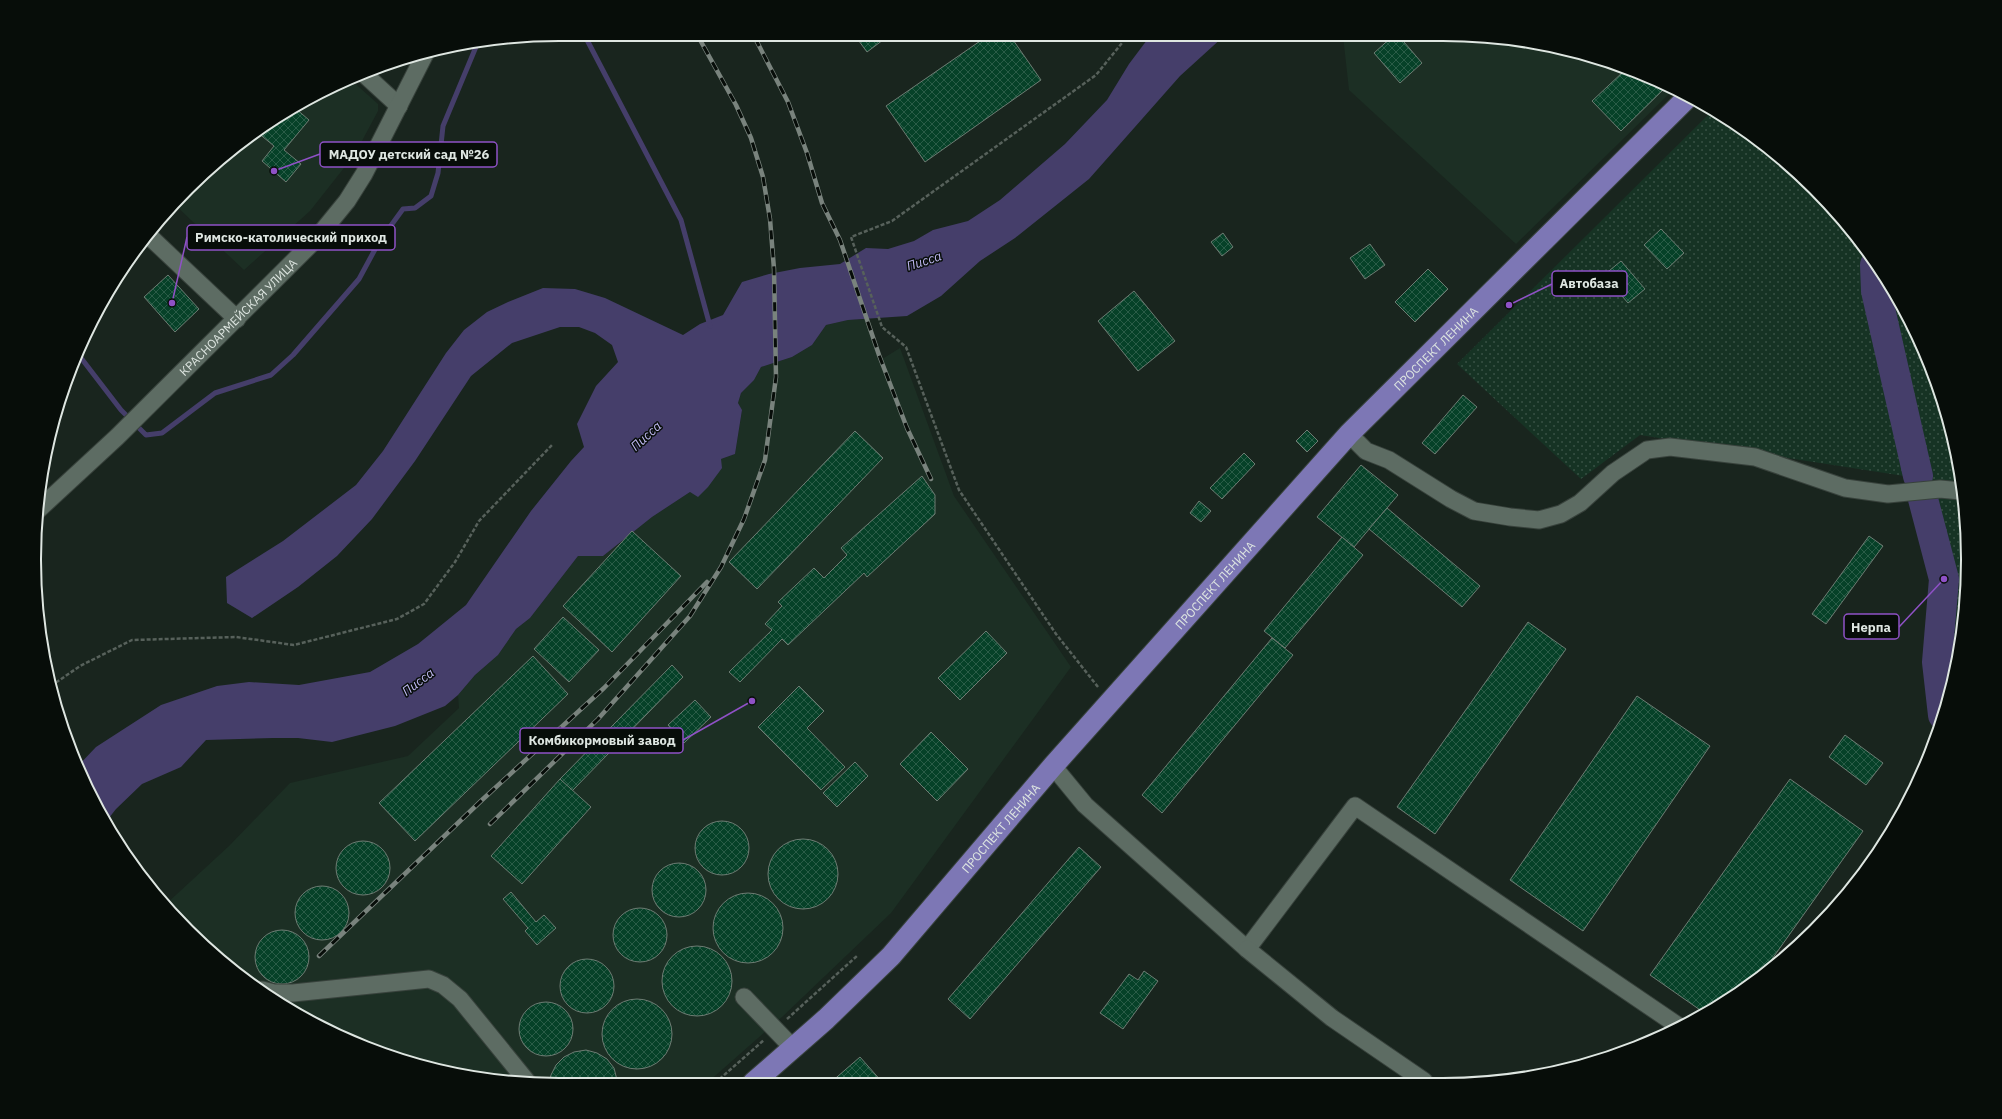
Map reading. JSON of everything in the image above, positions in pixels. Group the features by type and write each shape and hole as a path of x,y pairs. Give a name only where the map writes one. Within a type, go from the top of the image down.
{"main road":[{"name":"ПРОСПЕКТ ЛЕНИНА","path":"759,1078 891,956 1110,701 1349,434 1684,101"}],"street":[{"name":"КРАСНОАРМЕЙСКАЯ УЛИЦА","path":"44,505 117,437 316,239 347,201 364,174 422,60"},
{"path":"368,78 400,106"},
{"path":"152,239 236,319"},
{"path":"1349,434 1366,451 1389,460 1451,499 1474,511 1539,520 1561,514 1580,502 1613,473 1647,450 1670,447 1755,457 1845,488 1888,494 1940,489 1957,491"},
{"path":"1053,766 1085,805 1247,949 1332,1018 1420,1078"},
{"path":"1247,949 1355,806 1675,1024"},
{"path":"272,992 293,993 429,980 443,985 460,999 523,1077"},
{"path":"744,997 793,1048"}],"path":[{"path":"1110,701 1056,634 959,490 906,347 882,327 851,237 892,221 1096,75 1122,41"},
{"path":"56,683 80,666 132,640 236,637 294,646 397,618 424,604 455,562 479,521 552,444"}],"shaded area":[{"path":"1344,41 1442,41 1510,45 1544,51 1609,69 1641,80 1670,93 1516,244 1349,90"},
{"path":"354,83 378,104 378,111 355,154 310,211 244,270 179,208 218,170 271,128 300,110"},
{"path":"1709,114 1731,128 1758,148 1809,193 1854,244 1874,271 1908,330 1922,361 1943,425 1957,492 1961,560 1960,593 1954,646 1930,480 1640,435 1581,479 1457,364"},
{"path":"865,319 879,361 900,348 954,496 1071,667 891,913 782,1017 713,1078 526,1077 492,1074 458,1068 393,1050 361,1039 330,1025 271,991 218,949 193,926 170,901 229,846 290,783 408,756 459,708 458,695 475,675 498,655 516,629 530,618 578,556 603,556 652,517 690,492 698,496 721,459 735,454 742,411 738,403 741,393 754,380 761,367 792,357 812,345 826,325 848,320"}],"water":[{"name":"Писса","path":"1146,41 1218,41 1180,76 1089,179 1015,238 980,261 941,296 907,316 848,320 826,325 812,345 792,357 761,367 754,380 741,393 738,403 742,410 735,454 721,459 722,468 708,487 698,497 690,492 652,517 603,556 578,556 530,618 516,629 498,655 475,675 458,695 445,706 395,726 332,742 298,738 206,740 181,767 142,784 109,818 82,762 96,747 161,705 217,686 249,682 299,685 370,672 418,644 466,605 531,511 584,447 577,424 596,386 618,362 612,345 595,333 579,327 560,327 512,343 471,376 415,461 372,519 337,556 298,587 252,618 227,603 226,577 283,541 356,485 383,451 446,353 464,330 487,312 543,288 575,289 605,298 683,335 700,324 723,315 742,282 769,274 800,268 840,264 866,248 888,249 914,241 933,230 968,221 1000,200 1065,144 1107,100 1129,64"}],"building":[{"path":"859,41 882,41 867,52"},
{"path":"980,41 1014,41 1041,80 925,162 886,106"},
{"path":"1387,41 1403,41 1422,63 1400,83 1374,53"},
{"path":"1622,73 1663,90 1621,131 1592,101"},
{"path":"298,111 309,120 284,150 301,164 286,182 262,161 274,146 261,135"},
{"path":"1661,229 1684,253 1667,269 1644,245"},
{"path":"1223,233 1233,247 1222,256 1211,242"},
{"path":"1370,244 1385,265 1365,279 1350,258"},
{"path":"1621,261 1645,289 1628,303 1604,275"},
{"path":"1428,269 1448,289 1415,322 1395,302"},
{"path":"168,275 199,309 175,332 144,297"},
{"path":"1134,291 1175,341 1138,371 1098,321"},
{"path":"1463,395 1477,407 1435,454 1422,443"},
{"path":"1307,430 1318,441 1307,452 1296,441"},
{"path":"855,431 883,458 757,589 729,562"},
{"path":"1244,453 1255,464 1222,499 1210,488"},
{"path":"1361,465 1398,495 1354,547 1317,517"},
{"path":"922,476 935,495 935,514 867,577 864,573 788,645 782,639 740,682 729,672 772,630 765,624 782,606 778,602 814,568 824,578 847,555 841,548"},
{"path":"1199,501 1211,511 1201,522 1190,513"},
{"path":"1387,508 1480,586 1462,607 1369,529"},
{"path":"632,531 681,576 612,652 563,606"},
{"path":"1869,536 1883,546 1826,624 1812,614"},
{"path":"1342,537 1363,555 1285,648 1264,631"},
{"path":"563,617 599,650 569,682 534,649"},
{"path":"1528,622 1566,649 1435,834 1397,807"},
{"path":"986,631 1007,653 960,700 938,678"},
{"path":"1272,638 1293,655 1162,813 1142,795"},
{"path":"533,656 568,694 415,841 379,803"},
{"path":"672,665 683,677 572,791 560,779"},
{"path":"799,686 824,711 807,728 845,767 821,790 758,727"},
{"path":"1637,696 1710,746 1583,931 1510,880"},
{"path":"695,700 711,717 684,743 668,725"},
{"path":"931,732 968,769 937,801 900,764"},
{"path":"1845,735 1883,763 1866,785 1829,757"},
{"path":"855,762 868,776 837,807 823,793"},
{"path":"560,779 591,807 522,884 491,856"},
{"path":"1790,779 1863,831 1772,959 1731,991 1700,1010 1650,975"},
{"path":"722,821 732,823 741,829 747,838 749,848 747,858 741,867 732,873 722,875 712,873 703,867 697,858 695,848 697,838 703,829 712,823"},
{"path":"803,839 816,842 828,849 835,861 838,874 835,887 828,899 816,906 803,909 790,906 778,899 771,887 768,874 771,861 778,849 790,842"},
{"path":"358,841 368,841 378,845 386,853 390,863 390,873 386,883 378,891 368,895 358,895 348,891 340,883 336,873 336,863 340,853 348,845"},
{"path":"1079,847 1101,867 970,1019 948,999"},
{"path":"679,863 689,865 698,871 704,880 706,890 704,900 698,909 689,915 679,917 669,915 660,909 654,900 652,890 654,880 660,871 669,865"},
{"path":"317,886 327,886 337,890 345,898 349,908 349,918 345,928 337,936 327,940 317,940 307,936 299,928 295,918 295,908 299,898 307,890"},
{"path":"511,892 536,922 544,915 556,928 537,945 525,931 528,928 503,899"},
{"path":"748,893 761,896 773,903 780,915 783,928 780,941 773,953 761,960 748,963 735,960 723,953 716,941 713,928 716,915 723,903 735,896"},
{"path":"640,908 650,910 659,916 665,925 667,935 665,945 659,954 650,960 640,962 630,960 621,954 615,945 613,935 615,925 621,916 630,910"},
{"path":"277,930 287,930 297,934 305,942 309,952 309,962 305,972 297,980 287,984 277,984 267,980 259,972 255,962 255,952 259,942 267,934"},
{"path":"697,946 710,949 722,956 729,968 732,981 729,994 722,1006 710,1013 697,1016 684,1013 672,1006 665,994 662,981 665,968 672,956 684,949"},
{"path":"587,959 597,961 606,967 612,976 614,986 612,996 606,1005 597,1011 587,1013 577,1011 568,1005 562,996 560,986 562,976 568,967 577,961"},
{"path":"1144,971 1158,981 1123,1029 1100,1013 1129,974 1138,980"},
{"path":"637,999 650,1002 662,1009 669,1021 672,1034 669,1047 662,1059 650,1066 637,1069 624,1066 612,1059 605,1047 602,1034 605,1021 612,1009 624,1002"},
{"path":"546,1002 556,1004 565,1010 571,1019 573,1029 571,1039 565,1048 556,1054 546,1056 536,1054 527,1048 521,1039 519,1029 521,1019 527,1010 536,1004"},
{"path":"586,1050 597,1053 607,1059 614,1068 616,1078 550,1078 556,1065 564,1057 574,1052"},
{"path":"860,1057 879,1078 836,1078"}],"waterway":[{"path":"588,41 681,220 710,326"},
{"path":"81,358 121,410 146,435 162,433 215,393 271,375 293,355 359,279 379,242 403,209 415,208 431,196 438,173 443,126 476,48"},
{"path":"1875,273 1876,291 1918,476"},
{"path":"1923,499 1944,579 1937,662 1941,700"}],"railway":[{"path":"490,824 598,719 690,616 721,567 744,519 765,460 776,377 774,269 770,219 763,177 751,138 736,105 701,41"},
{"path":"757,41 788,102 807,153 822,203 840,240 879,355 907,428 931,479"},
{"path":"319,956 482,800 604,688 707,582"}],"place":[{"name":"МАДОУ детский сад №26","path":"274,171"},
{"name":"Римско-католический приход","path":"172,303"},
{"name":"Автобаза","path":"1509,305"},
{"name":"Нерпа","path":"1944,579"},
{"name":"Комбикормовый завод","path":"752,701"}]}
